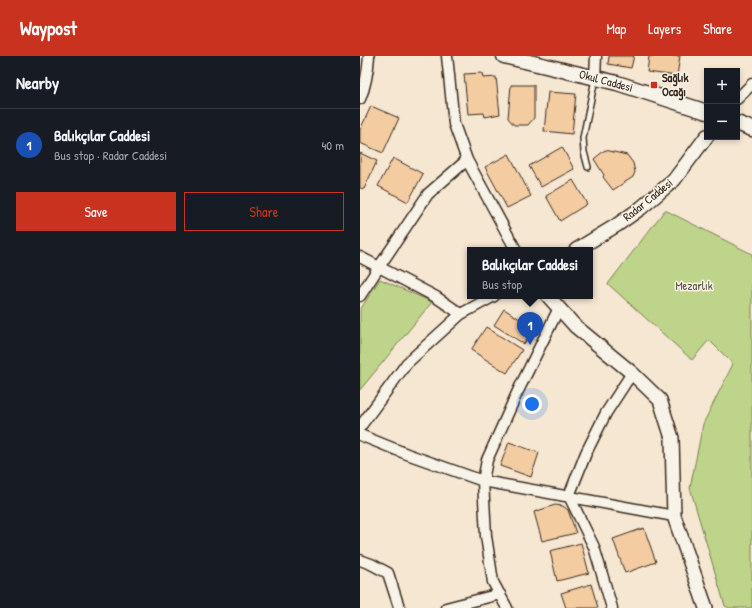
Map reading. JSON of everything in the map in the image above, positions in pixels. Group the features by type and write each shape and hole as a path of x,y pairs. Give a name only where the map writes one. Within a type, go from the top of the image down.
{"main road":[{"name":"Okul Caddesi","path":"504,56 617,83 704,111"},
{"path":"740,124 752,129"}],"street":[{"path":"360,100 367,78 369,56"},
{"path":"447,56 454,124 466,160 514,247"},
{"path":"595,78 596,56"},
{"path":"740,96 752,84"},
{"name":"Radar Caddesi","path":"581,247 641,208 674,180 704,140"},
{"path":"360,296 428,194 466,160"},
{"path":"360,257 436,296 461,314"},
{"path":"360,427 408,363 461,314 488,299"},
{"path":"551,299 575,326 632,373 660,400 672,438 674,516 706,608"},
{"path":"507,608 494,582 486,536 483,481 487,460 490,453 518,391 559,308"},
{"path":"612,608 594,547 568,496 586,453 606,413 632,373"},
{"path":"360,435 407,454 483,481 674,516"},
{"path":"360,560 388,573 400,608"},
{"path":"446,608 500,594"}],"lane":[{"path":"588,167 584,152 583,138 595,78"}],"green space":[{"name":"Mezarlık","path":"665,210 752,254 752,608 729,608 725,606 690,488 703,424 733,364 709,340 692,360 608,284"},
{"path":"380,279 432,302 360,390 360,310"}],"building":[{"path":"609,56 634,56 631,68 608,64"},
{"path":"649,56 680,56 677,76 647,72"},
{"path":"482,73 483,78 496,77 500,114 485,117 484,113 468,114 464,74"},
{"path":"511,85 534,85 534,118 528,125 514,125 508,118"},
{"path":"548,92 576,94 572,134 544,131"},
{"path":"371,106 399,118 383,153 360,143 360,130"},
{"path":"562,147 574,169 541,187 529,166"},
{"path":"605,150 627,155 633,163 635,172 633,177 613,190 603,177 604,175 594,159"},
{"path":"360,153 377,161 364,189 360,188"},
{"path":"509,154 531,196 507,208 485,167"},
{"path":"393,158 423,174 408,202 378,186"},
{"path":"573,180 587,204 560,221 546,196"},
{"path":"504,309 534,328 524,344 494,325"},
{"path":"486,327 522,350 507,373 471,350"},
{"path":"509,442 539,453 531,477 500,466"},
{"path":"555,505 563,506 568,510 576,533 542,541 534,512"},
{"path":"644,528 656,562 625,573 613,539"},
{"path":"581,543 589,573 557,581 550,551"},
{"path":"591,584 598,608 566,608 561,593"}],"place":[{"name":"Sağlık Ocağı","path":"654,85"},
{"name":"Balıkçılar Caddesi","path":"530,345"}]}
